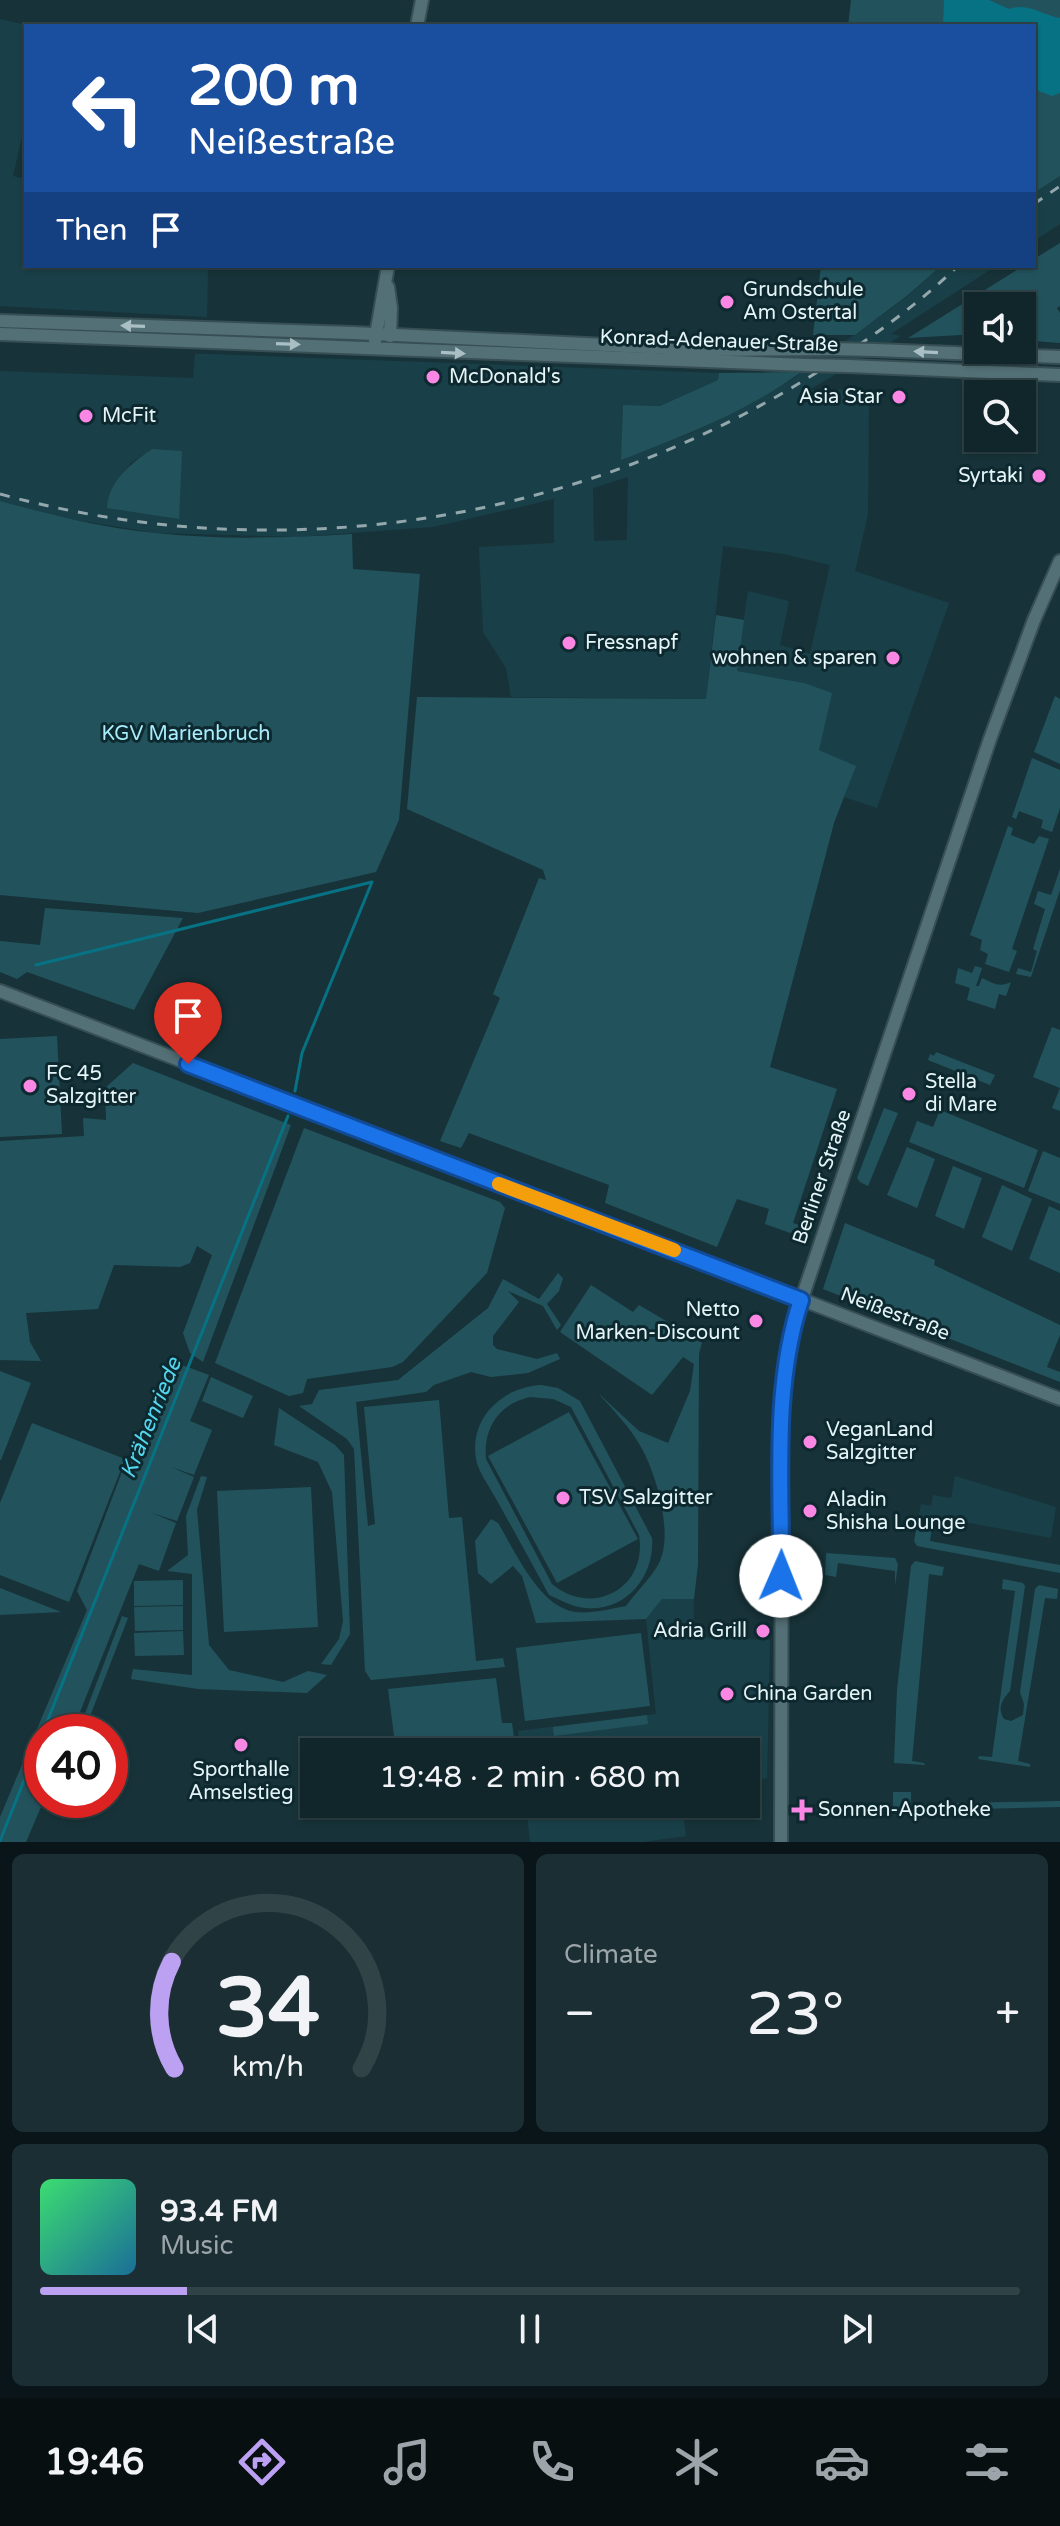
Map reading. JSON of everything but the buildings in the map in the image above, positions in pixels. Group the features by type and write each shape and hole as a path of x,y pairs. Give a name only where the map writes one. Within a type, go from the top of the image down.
{"street":[{"path":"417,24 422,0"},
{"path":"388,273 390,336 375,341 388,273"},
{"name":"Konrad-Adenauer-Straße","path":"0,321 375,341 479,354 547,354 1060,375"},
{"name":"Konrad-Adenauer-Straße","path":"0,334 375,341"},
{"name":"Konrad-Adenauer-Straße","path":"390,336 710,350 832,349 1060,357"},
{"name":"Berliner Straße","path":"779,1840 782,1415 785,1371 794,1322 994,727 1060,561"},
{"name":"Neißestraße","path":"0,991 1060,1399"}],"shaded area":[{"path":"944,0 989,0 1009,9 1029,8 1060,18 1060,93 1052,96 1036,90 1036,24 943,24"},
{"path":"0,19 24,25 24,128 13,176 24,179 24,268 208,269 207,317 0,306"},
{"path":"1060,176 1060,224 1036,240 1036,192"},
{"path":"939,268 993,268 891,334 901,336 809,390 869,389 868,514 855,571 949,603 877,808 844,797 855,766 819,750 804,683 736,671 748,591 789,601 780,645 810,654 830,565 784,554 723,546 706,699 511,697 506,668 483,632 479,547 554,543 554,499 433,527 298,537 156,533 63,518 0,501 0,371 193,378 195,354 209,354 719,373 718,380 660,406 623,405 622,459 691,433 750,404 800,373 792,372 855,335 908,296","holes":["152,449 179,519 107,507 114,485 131,463","628,477 627,540 594,541 593,488"]},
{"path":"955,1476 1056,1507 1051,1538 948,1519 946,1524 918,1519 921,1504 931,1506 933,1495 951,1498"},
{"path":"662,1599 694,1599 693,1637 770,1640 767,1778 760,1779 760,1738 519,1738 518,1731 656,1714 646,1619"},
{"path":"527,1818 684,1818 686,1836 643,1842 530,1842"}],"green space":[{"path":"851,0 1060,0 1060,176 1036,192 1036,24 848,24"},
{"path":"1060,243 1060,306 1057,308 1060,313 1060,343 1036,341 1036,292 981,292 1020,268 1036,268 1036,258"},
{"path":"821,268 939,268 855,335 813,335"},
{"path":"964,303 964,335 908,338"},
{"path":"801,372 737,411 621,460 623,405 660,406 718,380 719,373"},
{"path":"152,449 182,451 179,519 107,508 116,482"},
{"name":"KGV Marienbruch","path":"0,501 116,528 156,533 254,538 352,534 353,569 420,574 399,820 376,872 198,913 0,895"},
{"path":"716,615 744,620 737,671 804,683 832,693 819,750 856,766 834,823 770,1067 837,1089 793,1223 799,1225 796,1235 765,1224 769,1209 737,1199 717,1247 605,1203 609,1185 469,1133 461,1148 440,1141 500,998 493,994 539,878 546,880 543,870 407,809 417,697 706,699"},
{"path":"1055,696 1060,699 1060,764 1034,752"},
{"path":"1032,758 1060,770 1060,808 1052,832 1041,828 1043,820 1019,811 1016,819 1012,817"},
{"path":"1008,826 1013,828 1011,835 1034,844 1039,836 1049,839 1012,949 1017,951 1009,972 985,964 988,954 980,950 982,940 970,935"},
{"path":"1060,869 1060,890 1031,977 1016,974 1018,968 1031,972 1037,951 1033,949 1045,909 1034,904 1038,891 1051,895"},
{"path":"45,908 183,918 134,1010 27,972 17,979 0,972 0,941 40,945"},
{"path":"975,966 982,968 976,986 982,978 999,985 1011,982 1006,996 999,994 995,1009 967,1000 970,988 955,983 958,968 972,973"},
{"path":"1052,1027 1060,1030 1060,1088 1033,1077"},
{"name":"FC 45 Salzgitter","path":"57,1036 62,1134 0,1137 0,1039"},
{"path":"936,1052 995,1075 990,1085 928,1060 930,1054 934,1056"},
{"path":"133,1063 291,1125 203,1362 190,1353 183,1333 212,1255 197,1246 190,1263 180,1267 114,1265 98,1309 26,1313 30,1342 41,1361 0,1360 0,1141 84,1136 83,1118 106,1120 105,1088"},
{"path":"1060,1088 1060,1111 1052,1108"},
{"path":"884,1108 898,1113 868,1186 857,1178"},
{"path":"940,1110 1038,1150 1024,1188 909,1142 917,1121 933,1127"},
{"path":"304,1128 500,1202 505,1208 487,1273 403,1362 392,1367 307,1379 303,1393 289,1396 215,1363"},
{"path":"907,1147 935,1159 917,1208 887,1195"},
{"path":"1043,1151 1060,1158 1060,1204 1028,1191"},
{"path":"953,1166 982,1178 964,1229 935,1216"},
{"path":"1002,1185 1032,1199 1012,1251 982,1237"},
{"path":"1049,1206 1060,1211 1060,1273 1029,1259"},
{"path":"845,1223 935,1260 934,1265 1060,1325 1060,1335 1047,1367 1060,1372 1060,1382 823,1289"},
{"path":"558,1273 563,1278 559,1291 547,1304 561,1325 557,1330 543,1306 508,1291 519,1302 493,1336 493,1345 497,1349 537,1359 557,1353 560,1359 528,1373 491,1377 471,1372 434,1385 426,1392 356,1402 368,1526 375,1524 364,1407 439,1400 449,1518 462,1517 476,1661 503,1658 505,1667 371,1680 365,1671 354,1449 347,1439 299,1406 312,1404 319,1390 398,1380 488,1308 503,1279 539,1299"},
{"path":"591,1285 633,1312 639,1305 702,1342 699,1354 698,1564 694,1599 662,1599 646,1619 536,1623 522,1576 513,1566 491,1584 478,1573 475,1541 491,1519 498,1523 529,1576 550,1600 562,1608 587,1612 626,1606 660,1561 664,1549 664,1519 657,1487 641,1447 598,1393 639,1431 668,1443 690,1391 694,1364 683,1357 652,1395 560,1332"},
{"path":"174,1362 209,1375 190,1421 212,1430 194,1475 171,1467 194,1477 177,1521 152,1513 176,1523 159,1571 139,1564 79,1714 43,1714 87,1610 77,1591 128,1456 147,1416 155,1413"},
{"path":"0,1371 31,1383 1,1460 0,1460"},
{"path":"211,1377 253,1396 243,1418 202,1401"},
{"path":"541,1385 558,1388 580,1401 652,1538 649,1566 643,1578 625,1598 613,1604 600,1608 580,1607 549,1595 479,1468 475,1444 483,1418 502,1398 527,1387","holes":["530,1397 553,1399 571,1407 639,1535 640,1554 635,1570 626,1583 600,1597 584,1598 568,1594 552,1584 486,1459 490,1428 502,1412 519,1400"]},
{"path":"279,1408 335,1445 344,1455 350,1634 331,1665 321,1664 339,1639 343,1621 332,1492 318,1462 274,1445"},
{"name":"TSV Salzgitter","path":"569,1412 638,1539 557,1583 488,1456"},
{"path":"32,1423 125,1459 69,1602 0,1575 0,1503"},
{"path":"201,1476 207,1477 197,1510 209,1645 229,1670 283,1682 308,1671 327,1675 307,1693 198,1689 131,1679 133,1669 192,1675 192,1574 167,1571 188,1555 186,1516"},
{"path":"311,1487 318,1627 224,1632 217,1491"},
{"path":"917,1525 932,1527 930,1541 1060,1565 1060,1573 917,1546 914,1541"},
{"path":"826,1553 895,1558 898,1564 895,1586 895,1571 838,1563 836,1577 825,1575"},
{"path":"915,1561 944,1567 942,1576 929,1574 912,1761 925,1765 894,1763 897,1689 911,1566"},
{"path":"1003,1579 1025,1586 1010,1691 1001,1708 1004,1719 1011,1721 1023,1715 1024,1704 1020,1692 1035,1589 1039,1585 1058,1589 1057,1599 1045,1598 1018,1761 1030,1764 1030,1767 978,1759 979,1756 992,1757 1015,1591 1002,1589"},
{"path":"183,1580 183,1605 134,1606 134,1581"},
{"path":"0,1588 61,1612 0,1615"},
{"path":"183,1606 183,1630 135,1631 134,1607"},
{"path":"122,1616 128,1618 91,1714 85,1714"},
{"path":"183,1631 184,1655 135,1656 134,1633"},
{"path":"641,1633 650,1706 525,1721 516,1648"},
{"path":"496,1678 502,1723 512,1723 514,1738 394,1738 388,1689"},
{"path":"647,1715 648,1724 554,1736 553,1727"},
{"path":"24,1760 24,1818 36,1818 26,1842 0,1842 0,1817"},
{"path":"893,1792 911,1792 911,1804 1060,1801 1060,1807 899,1811 893,1807"}],"waterway":[{"name":"Krähenriede","path":"36,965 372,882 302,1053 295,1091"},
{"name":"Krähenriede","path":"50,1714 288,1116"},
{"name":"Krähenriede","path":"0,1841 24,1780"}],"railway":[{"path":"1036,203 1060,186"},
{"path":"0,494 102,516 206,528 309,529 413,520 515,500 614,471 711,431 844,355 884,328 956,268"}],"slow traffic":[{"path":"499,1184 674,1250"}],"place":[{"name":"Grundschule Am Ostertal","path":"727,302"},
{"name":"McDonald's","path":"433,377"},
{"name":"Asia Star","path":"899,397"},
{"name":"McFit","path":"86,416"},
{"name":"Syrtaki","path":"1039,476"},
{"name":"Fressnapf","path":"569,643"},
{"name":"wohnen & sparen","path":"893,658"},
{"name":"FC 45 Salzgitter","path":"30,1086"},
{"name":"Stella di Mare","path":"909,1094"},
{"name":"Netto Marken-Discount","path":"756,1321"},
{"name":"VeganLand Salzgitter","path":"810,1442"},
{"name":"TSV Salzgitter","path":"563,1498"},
{"name":"Aladin Shisha Lounge","path":"810,1511"},
{"name":"Adria Grill","path":"763,1631"},
{"name":"China Garden","path":"727,1694"},
{"name":"Sporthalle Amselstieg","path":"241,1745"},
{"name":"Sonnen-Apotheke","path":"802,1810"}],"route":[{"path":"188,1064 801,1300 785,1371 781,1576"}]}
